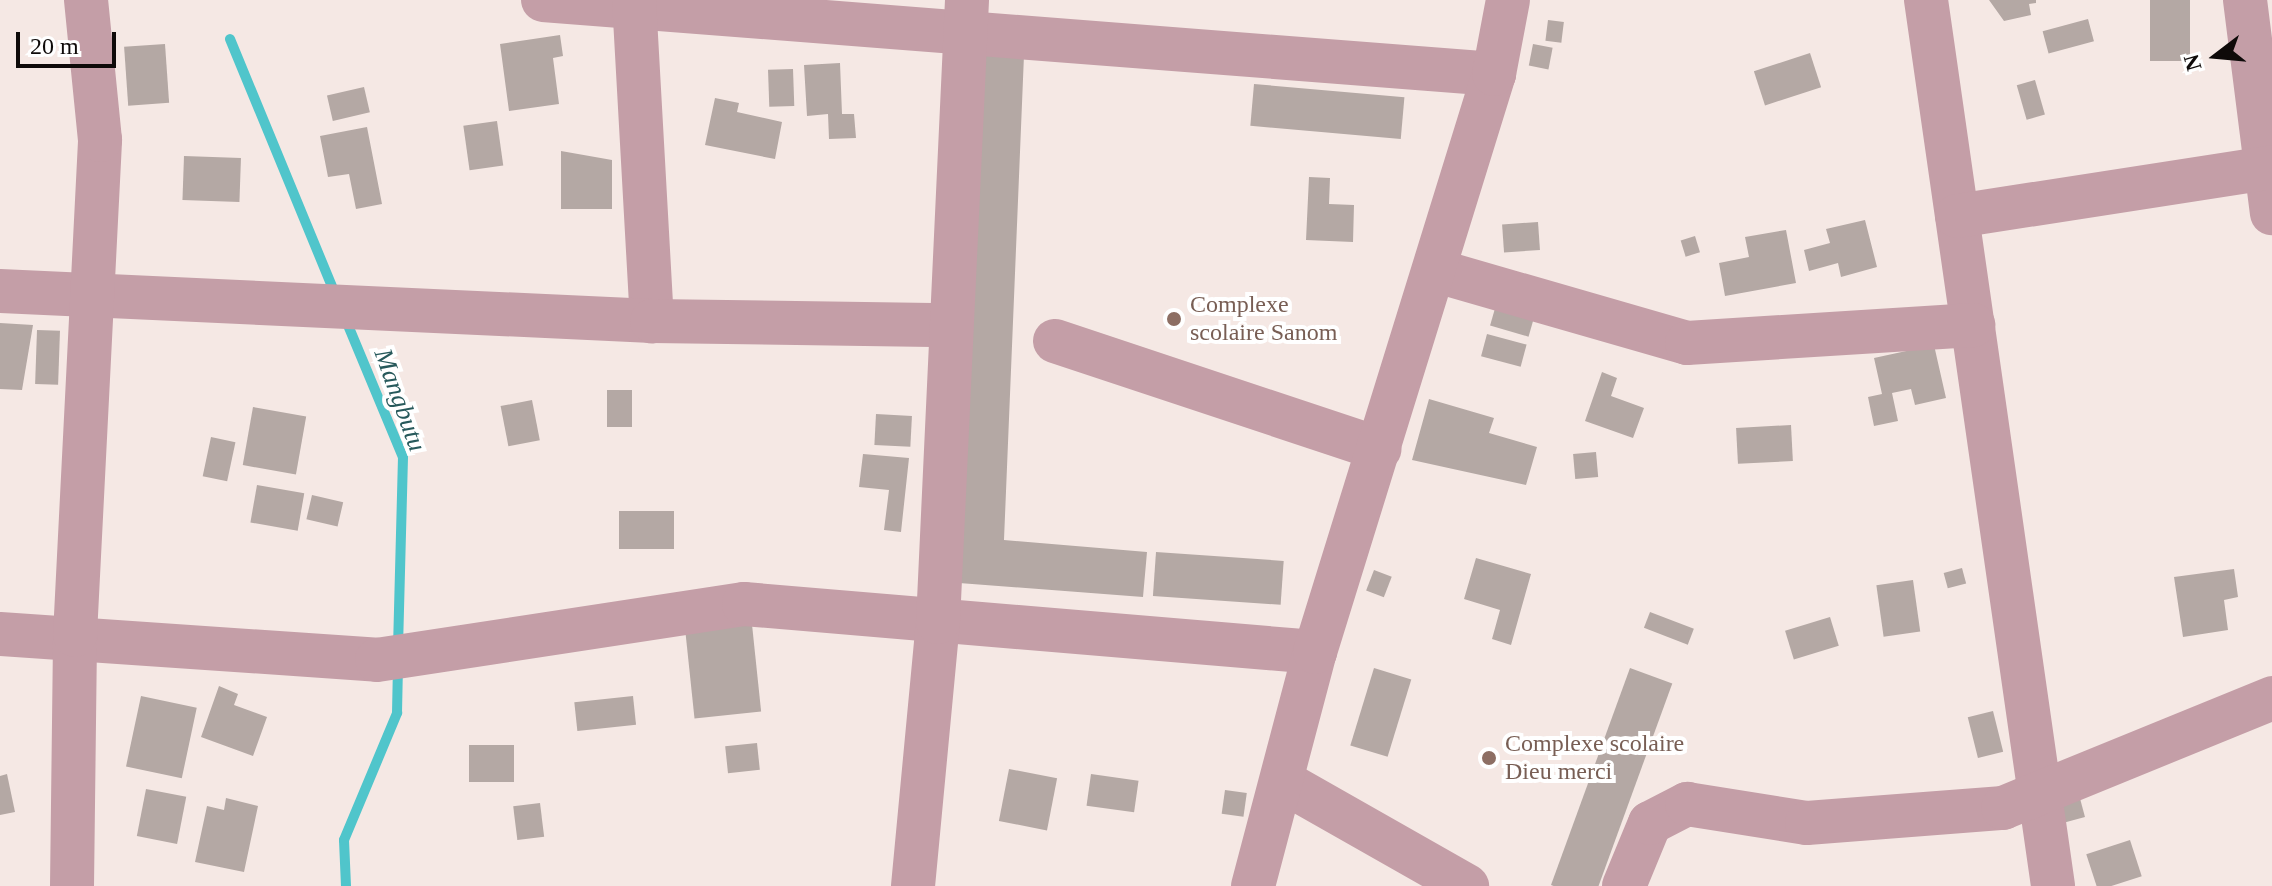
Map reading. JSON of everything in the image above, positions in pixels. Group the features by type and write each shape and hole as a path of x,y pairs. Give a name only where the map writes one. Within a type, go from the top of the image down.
{"street":[{"path":"72,886 75,635 100,140 86,0"},
{"path":"543,0 964,16 1494,74"},
{"path":"1253,886 1315,652 1494,74 1508,0"},
{"path":"1926,0 2053,886"},
{"path":"2245,0 2269,167 2272,213"},
{"path":"634,2 652,321"},
{"path":"913,886 938,622 964,16"},
{"path":"1957,216 2269,167"},
{"path":"1434,270 1687,343 1973,325"},
{"path":"0,291 652,321 950,325"},
{"path":"1055,341 1380,449"},
{"path":"0,634 75,635 377,660 744,604 1315,652"},
{"path":"1624,886 1650,823 1687,804 1807,823 2003,808 2272,698"},
{"path":"1282,781 1467,886"}],"building":[{"path":"1989,0 2036,0 2036,3 2029,4 2031,15 2004,21"},
{"path":"2150,0 2190,0 2190,61 2150,61"},
{"path":"2088,19 2094,41 2049,53 2043,31"},
{"path":"1548,20 1564,22 1561,43 1545,41"},
{"path":"560,35 563,56 553,58 559,104 509,111 500,44"},
{"path":"165,44 169,103 128,106 124,47"},
{"path":"1533,44 1553,48 1548,69 1529,66"},
{"path":"981,53 1024,55 1004,540 1147,552 1143,597 959,583"},
{"path":"1810,53 1821,87 1765,105 1754,71"},
{"path":"840,63 842,114 854,114 856,138 829,139 828,114 807,116 804,65"},
{"path":"793,69 794,106 769,107 768,70"},
{"path":"2035,80 2045,115 2027,120 2017,85"},
{"path":"1254,84 1404,97 1401,139 1250,126"},
{"path":"364,87 370,112 333,121 327,96"},
{"path":"715,98 739,103 737,112 782,122 775,159 705,145"},
{"path":"497,121 503,166 470,170 463,126"},
{"path":"367,127 382,204 356,209 349,174 328,177 320,136"},
{"path":"561,151 612,160 612,209 561,209"},
{"path":"184,156 241,158 239,202 182,200"},
{"path":"1309,177 1330,178 1329,204 1354,205 1353,242 1306,240"},
{"path":"1865,220 1877,267 1841,277 1838,263 1809,271 1804,250 1830,243 1826,229"},
{"path":"1538,222 1540,250 1504,252 1502,225"},
{"path":"1786,230 1796,283 1725,296 1719,263 1749,257 1745,237"},
{"path":"1695,236 1700,252 1686,257 1681,240"},
{"path":"1500,291 1538,302 1529,337 1490,326"},
{"path":"0,323 33,325 22,390 0,389"},
{"path":"37,330 60,331 58,385 35,384"},
{"path":"1487,334 1527,345 1521,367 1481,356"},
{"path":"1934,345 1946,398 1915,405 1911,389 1892,393 1898,421 1874,426 1868,397 1882,394 1874,358"},
{"path":"1602,372 1617,378 1611,396 1644,408 1633,438 1585,421"},
{"path":"607,390 632,390 632,427 607,427"},
{"path":"1429,399 1494,418 1489,433 1537,447 1526,485 1412,460"},
{"path":"532,400 540,440 508,446 501,406"},
{"path":"253,407 306,416 296,474 243,465"},
{"path":"876,414 912,416 910,447 874,445"},
{"path":"1791,425 1793,461 1738,464 1736,428"},
{"path":"211,437 235,442 227,481 203,476"},
{"path":"1596,452 1598,477 1575,479 1573,454"},
{"path":"863,454 909,458 901,532 884,530 889,490 859,487"},
{"path":"257,485 304,493 298,531 250,522"},
{"path":"312,495 343,502 338,527 306,519"},
{"path":"619,511 674,511 674,549 619,549"},
{"path":"1156,552 1284,561 1281,605 1153,596"},
{"path":"1476,558 1531,574 1511,645 1492,639 1500,610 1464,599"},
{"path":"1962,568 1966,583 1948,588 1944,573"},
{"path":"2234,569 2238,597 2224,600 2228,630 2183,637 2174,577"},
{"path":"1374,570 1392,577 1384,597 1366,591"},
{"path":"1913,580 1920,631 1884,637 1876,585"},
{"path":"1650,612 1694,629 1688,645 1644,628"},
{"path":"751,615 761,711 695,718 684,622"},
{"path":"1830,617 1839,646 1794,659 1785,631"},
{"path":"1374,668 1411,679 1388,757 1350,745"},
{"path":"1630,668 1672,683 1599,886 1551,885"},
{"path":"219,686 238,694 234,705 267,717 253,756 201,737"},
{"path":"141,696 197,708 182,778 126,766"},
{"path":"633,696 636,725 577,731 574,702"},
{"path":"1993,711 2003,752 1978,758 1968,717"},
{"path":"757,743 760,770 728,773 725,746"},
{"path":"469,745 514,745 514,782 469,782"},
{"path":"1009,769 1057,778 1047,830 999,821"},
{"path":"7,774 15,812 0,815 0,776"},
{"path":"1091,774 1139,781 1134,812 1087,806"},
{"path":"146,789 186,797 177,844 137,836"},
{"path":"1225,790 1247,793 1243,817 1222,814"},
{"path":"2078,791 2085,817 2064,823 2057,797"},
{"path":"226,798 258,806 244,872 195,862 207,806 224,810"},
{"path":"540,803 544,837 517,840 513,806"},
{"path":"2130,840 2142,876 2111,886 2097,886 2086,854"}],"waterway":[{"name":"Mangbutu","path":"230,39 336,296"},
{"name":"Mangbutu","path":"345,318 403,457 398,646"},
{"name":"Mangbutu","path":"346,886 344,840 397,713 398,666"}],"place":[{"name":"Complexe scolaire Sanom","path":"1174,319"},
{"name":"Complexe scolaire Dieu merci","path":"1489,758"}]}
